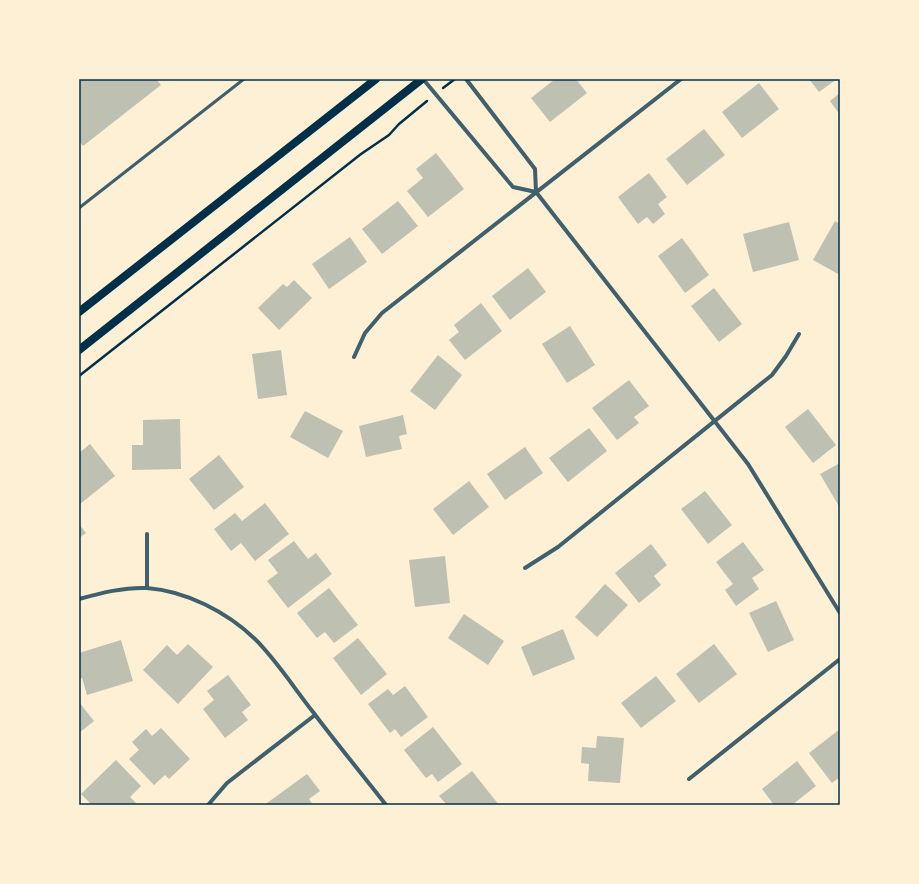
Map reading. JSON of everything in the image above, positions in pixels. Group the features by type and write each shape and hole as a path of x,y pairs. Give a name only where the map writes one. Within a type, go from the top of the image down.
{"main road":[{"path":"79,312 376,79"},
{"path":"79,350 423,79"}],"street":[{"path":"423,79 513,188 536,192"},
{"path":"466,79 535,169 536,192 748,464 840,613"},
{"path":"354,357 365,333 382,313 681,79"},
{"path":"525,568 558,547 772,374 800,334"},
{"path":"147,534 147,588"},
{"path":"79,599 106,592 147,588 173,593 197,601 217,611 254,639 274,660 386,805"},
{"path":"689,779 840,659"},
{"path":"208,805 228,783 315,714"}],"lane":[{"path":"79,208 244,79"}],"path":[{"path":"79,376 361,154 388,135 398,124 456,79"}],"building":[{"path":"79,79 156,79 161,85 83,146 79,141"},
{"path":"555,79 576,79 587,93 550,122 531,98"},
{"path":"809,79 837,79 819,92"},
{"path":"759,83 779,109 742,138 722,112"},
{"path":"840,93 840,115 830,101"},
{"path":"704,129 725,155 687,185 666,159"},
{"path":"436,153 464,189 428,217 407,191 423,178 416,169"},
{"path":"649,173 667,197 658,204 665,214 653,224 647,217 638,224 618,197"},
{"path":"398,201 418,226 382,254 362,229"},
{"path":"835,221 840,224 840,275 813,260"},
{"path":"789,222 799,260 753,272 743,234"},
{"path":"350,237 367,262 329,289 312,264"},
{"path":"682,238 709,275 685,293 658,256"},
{"path":"528,268 546,292 510,320 492,296"},
{"path":"294,280 312,298 279,330 258,308 283,284 287,287"},
{"path":"714,288 742,324 719,342 691,306"},
{"path":"481,303 502,331 465,360 449,340 459,332 454,325"},
{"path":"570,326 595,365 567,383 542,344"},
{"path":"281,350 287,395 258,399 252,354"},
{"path":"438,355 462,375 435,410 410,391"},
{"path":"629,380 649,406 634,417 639,423 617,440 592,408"},
{"path":"808,409 836,445 813,463 785,427"},
{"path":"305,411 343,431 328,458 290,437"},
{"path":"403,415 407,434 399,436 402,449 366,457 359,426"},
{"path":"180,419 181,469 132,470 132,445 143,445 143,420"},
{"path":"589,428 607,451 568,482 549,458"},
{"path":"90,444 115,476 80,504 79,453"},
{"path":"525,447 543,473 505,500 487,474"},
{"path":"219,455 244,487 214,510 189,479"},
{"path":"840,463 840,508 820,474"},
{"path":"469,481 489,507 453,535 433,509"},
{"path":"705,491 732,525 708,544 681,509"},
{"path":"265,503 289,534 255,561 241,543 231,551 214,529 235,513 242,521"},
{"path":"79,524 86,533 79,538"},
{"path":"294,541 308,559 316,553 332,574 288,608 267,581 278,573 268,560"},
{"path":"743,542 764,570 752,578 759,589 736,606 725,590 733,584 716,562"},
{"path":"651,544 667,565 654,576 661,585 639,603 615,573"},
{"path":"445,556 450,603 415,607 409,560"},
{"path":"605,584 628,605 597,637 575,617"},
{"path":"329,588 358,625 334,643 325,632 317,638 297,613"},
{"path":"776,601 794,640 768,652 749,613"},
{"path":"464,614 504,641 488,665 448,638"},
{"path":"563,629 575,659 533,676 521,647"},
{"path":"358,638 387,674 361,695 333,658"},
{"path":"121,640 133,681 87,695 82,678 79,679 79,653"},
{"path":"188,644 213,667 178,704 143,670 167,645 177,655"},
{"path":"714,644 737,674 699,703 676,674"},
{"path":"228,675 251,705 242,712 248,720 225,738 203,709 214,700 207,691"},
{"path":"656,676 676,701 641,728 621,703"},
{"path":"405,686 428,717 401,737 395,729 390,733 368,704 388,689 393,695"},
{"path":"79,702 94,721 79,733"},
{"path":"433,727 462,764 438,782 432,774 426,778 404,750"},
{"path":"161,728 190,759 169,779 165,775 154,785 129,759 139,750 132,742 146,729 152,736"},
{"path":"840,729 840,777 832,783 809,753"},
{"path":"597,736 624,738 620,783 588,781 589,764 581,763 582,747 596,748"},
{"path":"116,760 141,786 130,797 138,805 92,805 81,794"},
{"path":"797,761 816,786 792,805 774,805 762,789"},
{"path":"472,771 499,805 447,805 439,796"},
{"path":"307,774 320,791 309,799 313,805 268,805 267,803"}]}
